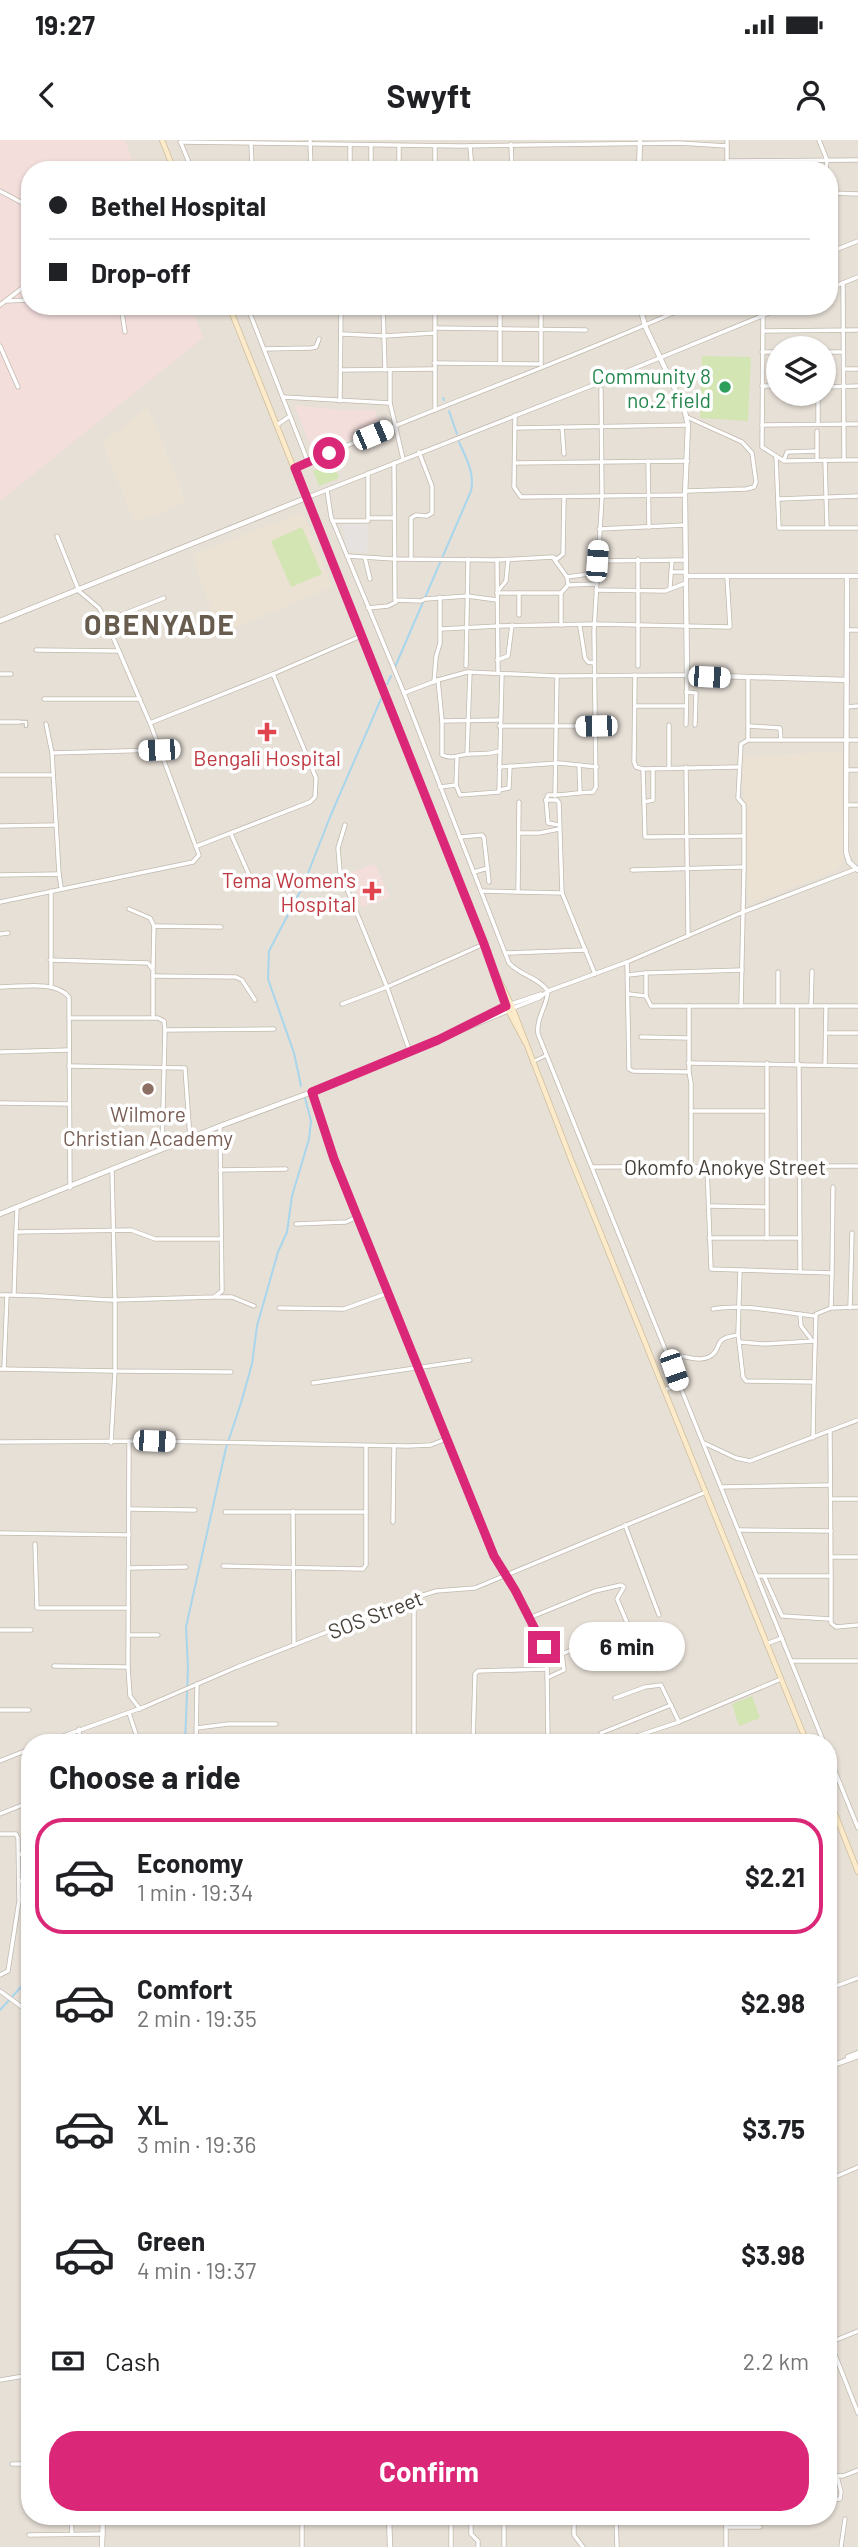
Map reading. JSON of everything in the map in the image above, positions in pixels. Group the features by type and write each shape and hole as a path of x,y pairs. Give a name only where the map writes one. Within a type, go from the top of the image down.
{"main road":[{"path":"162,140 170,161"},
{"path":"233,315 494,971 803,1734"},
{"path":"837,1820 858,1872"}],"street":[{"path":"386,140 388,146"},
{"path":"727,140 727,161 858,160"},
{"path":"819,140 827,160"},
{"path":"188,161 180,141 310,142 350,146 640,142 727,146"},
{"path":"310,142 311,161"},
{"path":"639,161 640,142"},
{"path":"251,143 252,161"},
{"path":"511,144 512,161"},
{"path":"350,146 350,161"},
{"path":"371,146 371,161"},
{"path":"399,146 399,161"},
{"path":"435,146 435,161"},
{"path":"471,146 472,161"},
{"path":"0,191 21,202"},
{"path":"838,193 858,194"},
{"path":"838,249 858,241"},
{"path":"838,285 858,277"},
{"path":"843,283 844,460"},
{"path":"0,305 21,289"},
{"path":"5,301 21,300"},
{"path":"122,315 125,332"},
{"path":"251,315 308,462"},
{"path":"340,401 341,315"},
{"path":"383,315 390,403 403,459"},
{"path":"435,315 435,410"},
{"path":"500,315 500,363"},
{"path":"541,315 541,365"},
{"path":"642,315 687,417 688,425 685,525 686,725"},
{"path":"295,468 541,365 610,342 669,315"},
{"path":"0,621 763,316 762,447 784,461 858,460"},
{"path":"342,334 384,336 500,329 586,330"},
{"path":"762,331 858,330"},
{"path":"264,349 311,348 316,347 319,339"},
{"path":"0,346 18,387"},
{"path":"836,352 844,352"},
{"path":"434,363 541,365"},
{"path":"342,370 435,369"},
{"path":"844,369 858,369"},
{"path":"836,387 858,386"},
{"path":"559,827 548,823 547,796 571,796 595,790 597,767 594,663 596,573 602,497 601,389"},
{"path":"283,397 390,403"},
{"path":"818,406 818,425"},
{"path":"515,415 514,487 521,497 649,496 754,487 752,453 742,442 687,417"},
{"path":"277,425 290,416"},
{"path":"762,425 858,424"},
{"path":"515,428 688,425"},
{"path":"562,427 564,454"},
{"path":"817,431 817,460"},
{"path":"784,461 786,452 817,451"},
{"path":"411,558 411,518 432,513 432,486 419,452"},
{"path":"776,456 779,528 858,528"},
{"path":"825,460 827,528"},
{"path":"648,461 649,527"},
{"path":"515,463 688,461"},
{"path":"394,463 396,601"},
{"path":"368,473 370,518"},
{"path":"327,490 332,520 404,693 509,963 539,981 548,991 538,1023 538,1034 820,1734"},
{"path":"779,499 858,496"},
{"path":"346,556 394,559 557,559 564,554 564,497"},
{"path":"332,520 364,522 370,518 393,518"},
{"path":"599,529 685,525"},
{"path":"0,902 61,887 193,862 199,857 150,723 106,621 99,608 79,591 57,536"},
{"path":"552,557 567,577 568,585 561,593 561,625"},
{"path":"365,558 370,579"},
{"path":"466,666 468,559"},
{"path":"497,559 499,790"},
{"path":"497,593 506,581 508,559"},
{"path":"638,559 638,666"},
{"path":"670,588 672,559"},
{"path":"597,561 686,560"},
{"path":"671,572 727,577 858,576"},
{"path":"567,577 596,573"},
{"path":"847,576 846,852 849,862 858,869"},
{"path":"441,629 467,626 595,624 730,627 727,577"},
{"path":"568,585 665,591 686,583"},
{"path":"497,593 561,593"},
{"path":"519,593 519,615"},
{"path":"368,608 388,606 396,601 440,597 467,596 497,600"},
{"path":"440,597 441,629 436,681 442,721 442,755 457,758 467,754 489,755 499,751"},
{"path":"106,621 164,598"},
{"path":"497,660 508,656 512,625"},
{"path":"580,626 585,658 594,663"},
{"path":"847,630 858,630"},
{"path":"150,723 361,636"},
{"path":"36,650 118,651"},
{"path":"404,693 436,681 470,673 847,680"},
{"path":"467,754 470,673"},
{"path":"0,674 11,674"},
{"path":"197,846 310,802 317,791 316,778 273,674"},
{"path":"635,675 636,767 739,767"},
{"path":"555,796 557,676"},
{"path":"748,678 748,740"},
{"path":"686,692 694,692 697,696 695,725"},
{"path":"44,699 139,699"},
{"path":"635,706 685,706"},
{"path":"846,707 858,706"},
{"path":"442,721 499,719 499,724"},
{"path":"0,722 26,722 26,726"},
{"path":"46,724 52,753 61,887"},
{"path":"499,724 596,726"},
{"path":"669,725 669,768"},
{"path":"749,726 780,728 781,740"},
{"path":"741,1006 744,805 738,798 741,744 748,740 858,740"},
{"path":"52,753 159,750"},
{"path":"457,758 456,785 460,795 497,794 499,790 509,788 510,766"},
{"path":"499,767 555,762 597,767"},
{"path":"579,765 580,792"},
{"path":"686,767 688,936"},
{"path":"643,769 644,836 744,835"},
{"path":"644,802 653,800 653,769"},
{"path":"846,770 858,770"},
{"path":"0,775 53,775"},
{"path":"440,788 456,785"},
{"path":"546,800 558,801 562,893 595,974"},
{"path":"518,892 519,802"},
{"path":"846,805 858,805"},
{"path":"0,826 55,825"},
{"path":"345,825 338,848 340,872 387,987 410,1052"},
{"path":"519,833 559,827"},
{"path":"230,834 254,887"},
{"path":"460,837 482,835 484,838 489,882"},
{"path":"632,870 744,867"},
{"path":"474,872 488,868"},
{"path":"0,1214 410,1052 476,1023 490,1013 627,962 743,912 858,869"},
{"path":"0,875 59,874"},
{"path":"51,890 51,987"},
{"path":"481,891 562,893"},
{"path":"129,909 150,918 154,926 153,1018"},
{"path":"154,926 221,927"},
{"path":"0,934 8,933"},
{"path":"342,1004 484,944"},
{"path":"506,953 586,950"},
{"path":"50,960 143,961 151,965 153,973"},
{"path":"627,962 629,1069 689,1072"},
{"path":"628,975 742,970"},
{"path":"811,1006 812,971"},
{"path":"778,972 778,1006"},
{"path":"153,973 236,977 242,980 255,1000"},
{"path":"646,973 646,996 650,1006 858,1006"},
{"path":"0,987 51,987 65,992 69,997 70,1188"},
{"path":"629,994 646,996"},
{"path":"689,1006 691,1166"},
{"path":"797,1006 800,1271"},
{"path":"825,1006 825,1065"},
{"path":"70,1018 164,1020 162,1149"},
{"path":"165,1030 274,1028"},
{"path":"826,1033 858,1033"},
{"path":"640,1037 688,1038"},
{"path":"0,1052 68,1050"},
{"path":"532,1062 547,1056"},
{"path":"688,1063 858,1066"},
{"path":"767,1063 767,1238"},
{"path":"69,1066 185,1068 190,1138"},
{"path":"312,1092 334,1159 494,1556 544,1647 548,1734"},
{"path":"0,1103 69,1104"},
{"path":"691,1111 767,1111"},
{"path":"214,1297 222,1291 220,1126"},
{"path":"707,1166 712,1270 831,1273"},
{"name":"Okomfo Anokye Street","path":"592,1167 858,1166"},
{"path":"111,1443 115,1371 112,1169"},
{"path":"220,1170 286,1169"},
{"path":"831,1308 832,1187"},
{"path":"709,1206 767,1207"},
{"path":"14,1294 17,1208"},
{"path":"296,1224 346,1222 357,1217"},
{"path":"16,1232 131,1230 155,1239 220,1239"},
{"path":"850,1308 852,1233"},
{"path":"709,1238 800,1238"},
{"path":"740,1270 738,1335 743,1377 746,1381 814,1382"},
{"path":"279,1308 344,1309 388,1293"},
{"path":"0,1295 41,1294 65,1299 115,1300 232,1297 254,1306"},
{"path":"7,1295 2,1369 231,1372"},
{"path":"813,1438 815,1316 818,1312 831,1308 858,1306"},
{"path":"713,1309 740,1308 815,1316"},
{"path":"800,1314 801,1326 813,1340"},
{"path":"669,1356 677,1354 697,1359 706,1358 712,1355 724,1337 738,1335"},
{"path":"739,1342 765,1344 813,1340"},
{"path":"313,1383 470,1360"},
{"path":"664,1390 679,1384"},
{"path":"702,1442 746,1461 858,1420"},
{"path":"830,1432 830,1619 836,1627 858,1625"},
{"path":"0,1443 394,1446 431,1445 446,1439"},
{"path":"129,1443 128,1667 130,1696 140,1709"},
{"path":"223,1566 363,1569 366,1565 366,1446"},
{"path":"393,1522 394,1446"},
{"path":"721,1487 830,1485"},
{"name":"SOS Street","path":"68,1734 140,1709 414,1598 436,1591 469,1590 706,1492"},
{"path":"831,1499 858,1499"},
{"path":"129,1509 195,1510"},
{"path":"293,1511 294,1645"},
{"path":"225,1512 366,1512"},
{"path":"624,1524 659,1615"},
{"path":"738,1530 831,1531"},
{"path":"0,1533 129,1535"},
{"path":"35,1544 37,1608 129,1608"},
{"path":"831,1557 858,1557"},
{"path":"129,1568 186,1567"},
{"path":"757,1576 831,1576"},
{"path":"764,1576 782,1616 830,1619"},
{"path":"529,1618 595,1591 621,1585 624,1587 617,1599 634,1639"},
{"path":"414,1598 414,1734"},
{"path":"0,1630 31,1630"},
{"path":"129,1635 158,1635"},
{"path":"544,1647 562,1654 601,1637"},
{"path":"766,1644 782,1638"},
{"path":"547,1678 564,1670 562,1654"},
{"path":"791,1661 858,1661"},
{"path":"54,1666 128,1667"},
{"path":"473,1734 476,1672 547,1669"},
{"path":"643,1734 679,1722 781,1679"},
{"path":"197,1684 197,1734"},
{"path":"615,1698 659,1684 664,1687 679,1722"},
{"path":"601,1733 672,1705"},
{"path":"0,1710 29,1710"},
{"path":"129,1713 136,1734"},
{"path":"197,1728 228,1724 276,1724"},
{"path":"79,1730 79,1734"},
{"path":"0,1761 21,1753"},
{"path":"837,1776 858,1828"},
{"path":"0,1814 21,1806"},
{"path":"0,1834 16,1834 18,1838 20,1881 8,1970 0,1975"},
{"path":"837,1986 858,1978"},
{"path":"0,1992 21,2007"},
{"path":"837,2063 858,2055"},
{"path":"837,2176 858,2167"},
{"path":"837,2339 858,2331"},
{"path":"837,2360 858,2413"},
{"path":"0,2380 21,2376"},
{"path":"12,2464 21,2464"},
{"path":"837,2499 841,2496 838,2476 858,2470"},
{"path":"841,2547 845,2519"},
{"path":"72,2525 72,2534"},
{"path":"102,2547 103,2525"},
{"path":"302,2525 302,2547"},
{"path":"389,2525 390,2547"},
{"path":"451,2525 451,2547"},
{"path":"471,2525 471,2534 478,2541 478,2547"},
{"path":"504,2525 504,2547"},
{"path":"575,2525 574,2535 583,2547"},
{"path":"617,2525 617,2547"},
{"path":"726,2547 726,2527 760,2527"},
{"path":"29,2535 103,2534"}],"shaded area":[{"path":"0,140 858,140 858,2547 0,2547"},
{"path":"0,140 125,140 133,161 21,161 21,315 194,315 203,338 0,501"},
{"path":"294,405 339,410 375,410 381,428 314,454"},
{"path":"148,407 186,502 135,523 102,443"},
{"path":"302,512 332,587 220,634 192,555"},
{"path":"368,523 367,553 347,551 342,524"},
{"path":"842,751 843,862 836,871 749,904 742,757"},
{"name":"Tema Women's Hospital","path":"375,864 390,897 362,908 350,873"}],"green space":[{"name":"Community 8 no.2 field","path":"702,356 751,357 748,421 700,418"},
{"path":"333,463 339,478 319,486 313,471"},
{"path":"302,527 322,574 291,587 271,541"},
{"path":"752,1696 760,1718 739,1726 732,1704"}],"waterway":[{"path":"449,411 457,434"},
{"path":"395,667 471,491 471,472 459,442"},
{"path":"387,684 391,676"},
{"path":"301,1086 294,1053 268,979 269,951 303,886 381,699"},
{"path":"185,1734 188,1668 186,1627 226,1448 252,1364 257,1326 278,1252 287,1232 292,1196 309,1139 311,1121 305,1098"},
{"path":"0,2010 21,1987"}],"place":[{"name":"Community 8 no.2 field","path":"725,387"},
{"name":"Bengali Hospital","path":"267,732"},
{"name":"Tema Women's Hospital","path":"372,891"},
{"name":"Wilmore Christian Academy","path":"148,1089"}],"district":[{"name":"OBENYADE","path":"160,624"}],"route":[{"path":"329,453 295,468 484,944 506,1006 438,1040 312,1092 334,1159 494,1556 512,1584 544,1647"}]}
